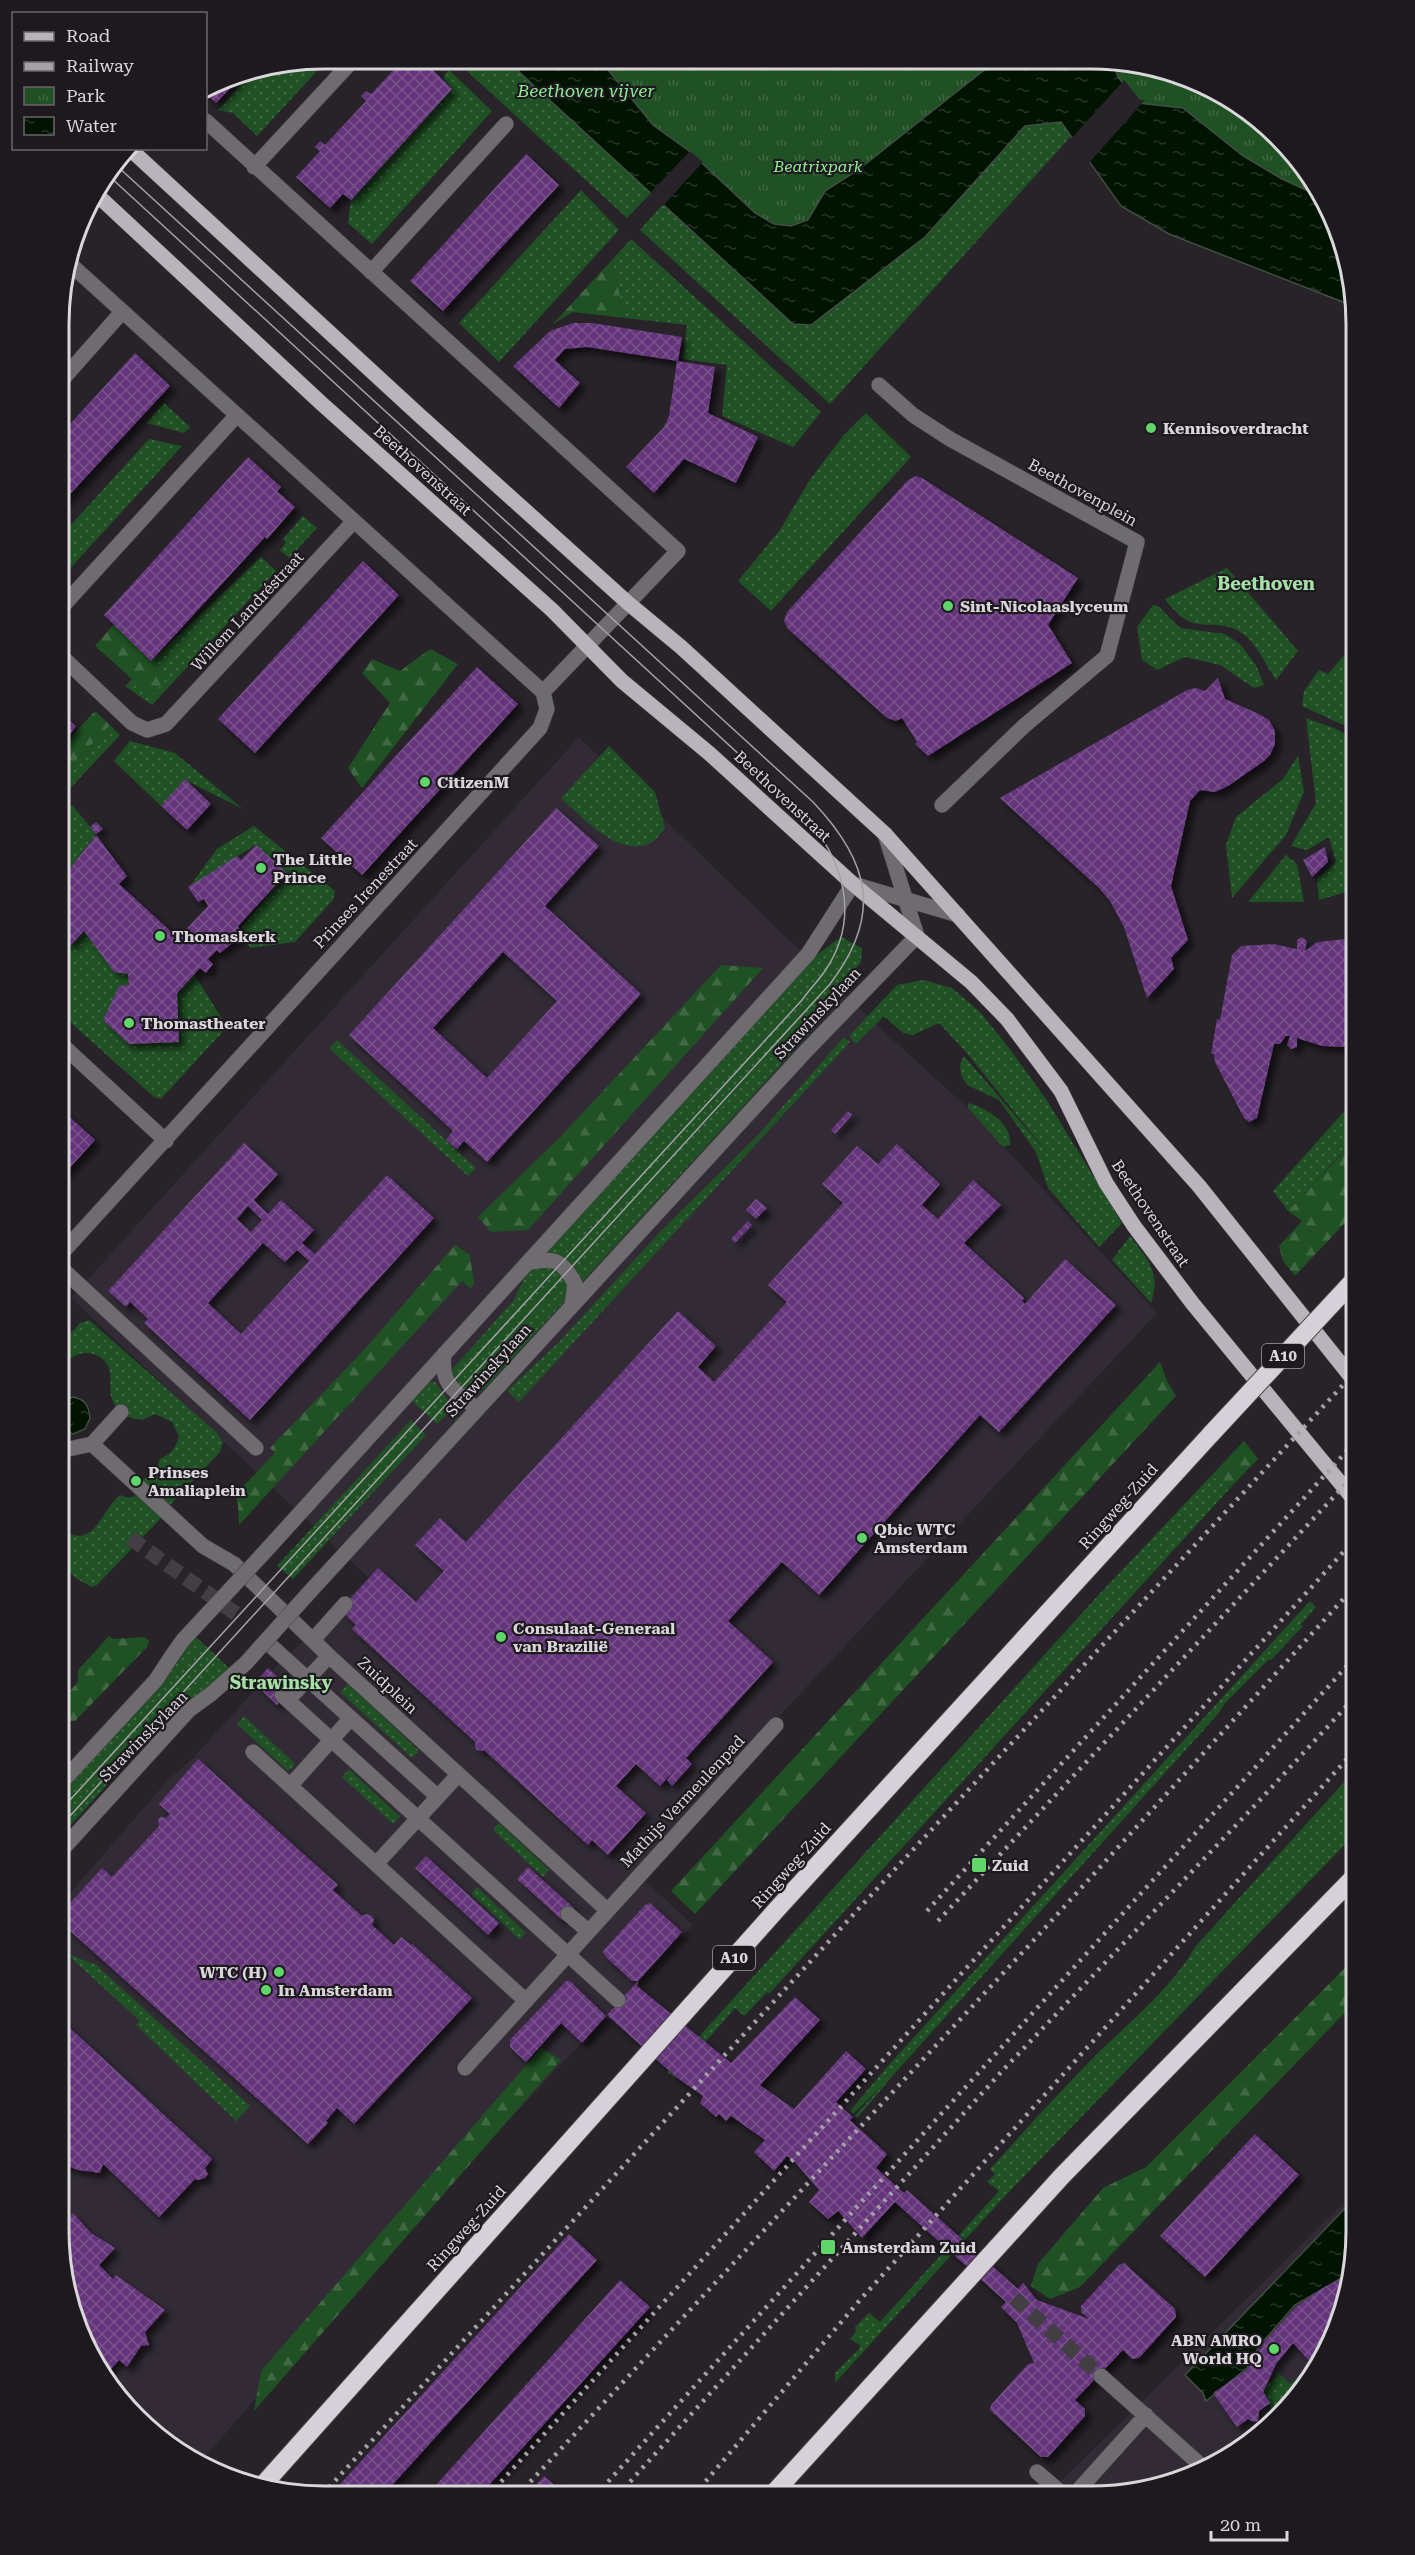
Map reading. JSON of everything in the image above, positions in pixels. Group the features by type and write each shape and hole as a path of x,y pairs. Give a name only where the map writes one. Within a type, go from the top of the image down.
{"highway":[{"name":"Ringweg-Zuid","path":"268,2479 778,1908 1210,1434 1346,1289"},
{"path":"780,2486 1062,2176 1346,1885"}],"main road":[{"path":"135,153 885,834 1199,1186 1346,1370"},
{"name":"Beethovenstraat","path":"102,199 329,410 552,610 622,681 710,754 853,884 971,982 1007,1019 1061,1091 1106,1183 1134,1226 1193,1304 1346,1490"}],"street":[{"path":"254,167 345,69"},
{"path":"75,269 543,692 678,550 207,123"},
{"path":"371,272 506,124"},
{"path":"69,372 122,312"},
{"name":"Beethovenplein","path":"879,385 913,416 950,439 1137,542 1107,656 1024,726 942,805"},
{"path":"69,599 237,415"},
{"name":"Willem Landréstraat","path":"69,664 132,723 147,730 166,724 354,521"},
{"name":"Prinses Irenestraat","path":"69,1245 540,728 547,710 543,692"},
{"path":"885,834 917,936"},
{"path":"853,884 958,915"},
{"name":"Strawinskylaan","path":"69,1774 156,1680 183,1640 808,954 853,884"},
{"name":"Strawinskylaan","path":"69,1842 189,1710 246,1663 476,1408 811,1046 917,936"},
{"path":"69,1051 166,1141"},
{"path":"527,1263 549,1258 561,1263 575,1284 572,1305"},
{"path":"69,1276 256,1448"},
{"path":"444,1354 443,1374 450,1385 476,1408"},
{"path":"69,1449 92,1444 121,1412"},
{"name":"Zuidplein","path":"92,1444 203,1546 234,1564 329,1656 458,1775 610,1906"},
{"path":"313,1640 345,1604"},
{"path":"269,1644 438,1797"},
{"path":"329,1656 308,1679 285,1698 618,2000"},
{"path":"290,1786 351,1718"},
{"name":"Mathijs Vermeulenpad","path":"610,1906 776,1725"},
{"path":"253,1752 525,2001"},
{"path":"376,1864 458,1775"},
{"path":"465,2068 610,1906"},
{"path":"568,1914 588,1931"},
{"path":"1101,2376 1198,2463"},
{"path":"1082,2486 1146,2415"},
{"path":"1037,2472 1053,2486"}],"shaded area":[{"path":"579,737 881,1029 968,1108 1157,1313 634,1871 693,1925 363,2274 205,2457 156,2423 132,2399 95,2344 78,2297 71,2264 69,2231 69,1894 168,1780 192,1759 275,1668 369,1578 71,1298"},
{"path":"1346,2201 1344,2264 1327,2328 1312,2358 1293,2386 1259,2423 1204,2460 1157,2477 1124,2484 1056,2486"}],"green space":[{"path":"318,69 257,136 233,113 218,110 242,83 291,71"},
{"path":"465,69 516,69 651,193 627,218"},
{"name":"Beatrixpark","path":"564,69 1091,69 1124,71 1157,78 1188,88 1218,103 1259,132 1283,156 1312,197 1327,227 1341,275 1345,303 1169,234 1121,206 1061,122 1025,126 812,302"},
{"path":"449,70 492,111 372,244 348,223 351,200 452,89 443,78"},
{"path":"1042,122 1061,122 1072,135 830,404 640,230 663,204 793,323 926,237 1025,126"},
{"path":"581,190 619,230 499,362 459,323"},
{"path":"631,239 821,412 793,447 722,416 727,365 683,359 687,325 625,318 612,260"},
{"path":"612,260 625,318 573,312 553,324"},
{"path":"164,403 190,427 184,433 147,423"},
{"path":"866,413 911,457 771,611 738,581 780,530 809,481 843,436"},
{"path":"149,439 182,446 69,570 69,527"},
{"path":"303,516 317,528 289,558 280,550 286,543 283,539"},
{"path":"261,557 276,571 152,705 125,686"},
{"path":"1227,568 1298,651 1276,680 1257,649 1243,634 1233,628 1186,620 1165,599"},
{"path":"1153,605 1158,606 1180,628 1225,634 1240,644 1256,665 1264,685 1254,688 1220,665 1185,657 1157,670 1142,660 1137,627"},
{"path":"114,624 169,676 151,696 95,646"},
{"path":"430,649 458,664 362,788 348,768 390,703 362,673 372,659 400,671"},
{"path":"1346,653 1346,726 1302,706 1304,691 1319,670 1328,674"},
{"path":"95,711 110,725 69,768 69,739"},
{"path":"1306,718 1346,734 1346,892 1319,900 1317,879 1336,862 1329,837 1307,850 1291,846 1316,803"},
{"path":"110,725 120,735 69,789 69,768"},
{"path":"130,741 175,753 243,809 185,780 161,806 114,761"},
{"path":"609,746 655,792 665,828 652,842 640,846 615,841 602,834 561,798"},
{"path":"1298,756 1304,792 1286,835 1232,898 1226,845 1236,817 1283,779"},
{"path":"72,805 96,834 69,869 69,808"},
{"path":"254,826 335,891 333,900 295,942 250,948 241,928 286,874 255,845 190,886 217,849"},
{"path":"1286,855 1297,864 1304,902 1248,902"},
{"path":"84,931 128,974 129,985 119,987 103,1020 129,1044 194,974 227,1027 161,1099 154,1097 69,1021 69,943 71,944"},
{"path":"841,937 862,948 861,962 842,984 830,1011 487,1386 479,1393 466,1394 451,1371 513,1301 526,1275 814,957"},
{"path":"721,965 763,968 528,1230 491,1232 478,1217 561,1136"},
{"path":"924,980 952,988 980,1012 1046,1099 1122,1223 1099,1247 1048,1188 1036,1152 999,1100 967,1085 961,1075 960,1064 964,1056 1050,1156 966,1052 939,1023 913,1035 903,1033 884,1016 856,1044 849,1036 897,985"},
{"path":"844,1037 850,1042 519,1402 507,1391 559,1342 661,1231 757,1136"},
{"path":"337,1040 476,1168 468,1176 329,1048"},
{"path":"968,1103 990,1113 1003,1123 1010,1137 1010,1145 1003,1147 968,1108"},
{"path":"1346,1109 1346,1149 1288,1211 1273,1191"},
{"path":"1346,1150 1346,1222 1295,1276 1283,1261 1279,1246 1302,1221 1288,1211"},
{"path":"1130,1236 1151,1267 1154,1292 1151,1303 1112,1260"},
{"path":"455,1245 470,1255 474,1284 471,1289 462,1281 239,1525 235,1495 275,1453 270,1448 364,1350"},
{"path":"89,1320 216,1432 223,1442 220,1452 169,1506 141,1482 158,1465 160,1459 168,1455 175,1447 179,1436 172,1422 155,1414 142,1420 124,1416 111,1396 109,1368 103,1359 93,1354 83,1353 69,1361 69,1335 80,1323"},
{"path":"1160,1362 1176,1396 695,1914 671,1891"},
{"path":"435,1382 457,1413 457,1423 447,1414 437,1424 410,1399 425,1383"},
{"path":"411,1420 426,1435 293,1579 277,1566"},
{"path":"1244,1441 1258,1459 1232,1486 1224,1486 1212,1475"},
{"path":"1212,1475 1228,1487 1232,1486 769,1994 767,1992 744,2016 735,2008 674,2078 667,2072 1093,1601"},
{"path":"138,1494 161,1518 97,1585 92,1587 69,1571 69,1534 81,1536 88,1533 95,1528 120,1495 129,1498"},
{"path":"1310,1601 1316,1607 1301,1624 1303,1626 1225,1703 1218,1714 857,2118 855,2116 882,2086 853,2114 850,2111 887,2067"},
{"path":"109,1636 113,1639 144,1637 149,1641 147,1647 75,1721 69,1721 69,1692 78,1682 78,1670"},
{"path":"195,1636 229,1668 206,1690 178,1706 69,1827 69,1785 165,1680"},
{"path":"348,1684 419,1751 412,1758 340,1692"},
{"path":"244,1716 295,1764 288,1771 237,1724"},
{"path":"349,1769 400,1817 393,1824 342,1777"},
{"path":"1346,1780 1346,1843 1005,2196 835,2383 835,2373 859,2349 860,2345 850,2339 856,2331 855,2327 869,2313 880,2322 999,2191 987,2182 995,2174 990,2169 1099,2052 1164,1989 1195,1947"},
{"path":"499,1823 549,1870 543,1877 493,1830"},
{"path":"477,1887 526,1933 519,1939 471,1894"},
{"path":"69,1955 95,1964 250,2106 236,2121 136,2025 140,2021"},
{"path":"1346,1967 1346,2011 1080,2287 1050,2299 1031,2286 1038,2264 1103,2188 1146,2167"},
{"path":"541,2048 561,2060 254,2411 261,2371"},
{"path":"1277,2371 1290,2384 1301,2374 1270,2412 1270,2403 1263,2392 1265,2385 1275,2379"}],"water":[{"name":"Beethoven vijver","path":"516,69 607,69 653,125 689,151 755,213 774,224 791,226 808,220 825,191 858,170 985,69 1116,71 1138,103 1183,108 1243,156 1282,179 1308,190 1320,211 1332,242 1341,275 1345,303 1169,234 1121,206 1061,122 1025,126 925,237 811,325 793,324"},
{"path":"73,1397 81,1399 89,1410 90,1418 85,1429 73,1434 69,1433 69,1399"},
{"path":"1346,2207 1341,2278 1295,2305 1260,2345 1247,2368 1206,2401 1203,2393 1185,2375"}],"pier":[{"path":"1124,80 1140,100 1145,100 1088,164 1071,139"},
{"path":"690,151 703,162 663,206 650,193"}],"building":[{"path":"395,69 432,69 452,89 351,200 343,194 330,208 296,177 320,151 315,147 320,141 325,145 366,101 361,96 366,91 371,94"},
{"path":"232,86 216,103 209,96"},
{"path":"526,154 559,185 443,311 410,281"},
{"path":"573,323 592,323 682,337 678,361 587,347 565,349 555,360 580,383 559,408 513,366 550,331"},
{"path":"135,353 170,386 69,495 69,425"},
{"path":"677,361 715,367 708,413 758,437 736,483 684,459 654,493 626,467 664,427 669,416"},
{"path":"248,457 281,487 277,491 295,507 151,661 104,615"},
{"name":"Sint-Nicolaaslyceum","path":"916,476 1078,578 1048,625 1072,663 928,756 915,744 917,742 902,718 896,721 887,718 788,629 784,621 787,612 908,480"},
{"path":"363,561 399,595 255,753 218,719"},
{"path":"477,667 518,704 362,875 321,838"},
{"path":"1218,678 1225,699 1269,720 1275,731 1275,744 1264,761 1228,786 1215,792 1200,790 1190,801 1171,886 1188,940 1171,958 1174,969 1147,998 1124,927 1110,901 1099,888 1000,798 1187,690 1196,688 1205,691"},
{"path":"69,720 76,726 69,736"},
{"path":"185,779 211,804 187,830 161,806"},
{"path":"556,808 599,846 545,906 641,994 487,1162 464,1141 457,1149 446,1140 453,1131 349,1035","holes":["503,952 557,1001 487,1078 433,1028"]},
{"path":"96,822 103,829 96,834 90,827"},
{"path":"96,835 127,876 119,884 178,938 208,906 204,899 198,902 188,887 237,856 241,860 256,845 287,873 238,926 242,935 220,953 217,950 208,959 213,964 206,973 200,968 177,993 179,1042 129,1044 103,1020 119,986 129,985 128,974 114,972 84,931 71,945 69,944 69,870"},
{"path":"1325,847 1328,862 1312,877 1303,860"},
{"path":"1302,937 1307,941 1305,951 1317,942 1346,939 1346,1045 1322,1046 1297,1038 1297,1047 1291,1049 1287,1045 1290,1036 1286,1036 1280,1044 1274,1044 1257,1118 1249,1122 1244,1118 1215,1062 1214,1054 1211,1054 1232,955 1241,946 1273,944 1297,949 1297,940"},
{"path":"848,1111 852,1115 835,1134 831,1130"},
{"path":"69,1116 95,1140 69,1169"},
{"path":"244,1143 278,1174 254,1200 268,1214 281,1200 314,1230 302,1243 315,1254 387,1175 434,1218 250,1420 144,1323 148,1319 130,1302 126,1307 108,1291","holes":["248,1206 262,1220 251,1232 237,1219","263,1243 285,1262 297,1250 309,1261 241,1334 208,1303"]},
{"path":"897,1144 940,1184 922,1205 938,1219 973,1180 1001,1205 964,1243 1024,1298 1022,1301 1025,1304 1065,1259 1116,1305 999,1432 980,1415 819,1595 782,1562 728,1621 773,1662 686,1758 692,1764 672,1786 667,1780 677,1767 660,1786 636,1764 616,1786 646,1813 608,1855 592,1840 588,1845 485,1751 476,1750 475,1742 352,1629 356,1625 340,1610 378,1568 416,1602 444,1571 415,1545 440,1518 466,1542 678,1311 716,1346 698,1367 714,1382 787,1302 768,1285 843,1203 822,1184 857,1146 878,1164"},
{"path":"756,1199 767,1208 756,1219 746,1210"},
{"path":"748,1221 752,1225 735,1243 731,1239"},
{"path":"268,1668 291,1689 277,1705 254,1683"},
{"name":"WTC (H)","path":"198,1759 338,1885 333,1890 362,1916 367,1914 372,1916 374,1920 372,1925 394,1945 401,1937 412,1944 472,1998 354,2124 337,2108 326,2121 328,2123 308,2144 69,1930 69,1904 102,1868 112,1877 159,1826 158,1819 166,1818 170,1814 159,1804"},
{"path":"426,1856 499,1923 488,1935 415,1868"},
{"path":"528,1867 574,1908 562,1920 517,1879"},
{"path":"650,1903 682,1932 638,1981 632,1981 605,1956 603,1951 645,1905"},
{"path":"566,1981 570,1981 606,2016 582,2043 561,2023 526,2062 510,2047 510,2040"},
{"path":"638,1981 637,1986 731,2063 795,1997 820,2020 760,2085 794,2109 846,2051 866,2069 836,2102 853,2117 850,2120 887,2154 876,2168 904,2193 907,2190 1018,2289 1023,2283 1037,2300 1089,2319 1081,2312 1081,2306 1119,2265 1124,2263 1175,2309 1176,2317 1139,2358 1132,2359 1123,2350 1075,2400 1085,2409 1085,2416 1048,2457 1041,2457 990,2410 991,2405 1028,2364 1034,2363 1017,2323 1001,2307 1006,2302 895,2202 862,2238 838,2211 828,2219 809,2202 819,2190 794,2161 787,2156 774,2171 754,2152 765,2140 731,2116 726,2121 719,2114 716,2117 700,2103 703,2096 676,2077 607,2015"},
{"path":"69,2027 212,2159 205,2168 208,2174 205,2178 195,2179 159,2217 103,2164 100,2173 69,2167"},
{"path":"1255,2134 1299,2175 1205,2277 1160,2236"},
{"path":"73,2213 91,2233 115,2248 99,2265 113,2279 116,2275 165,2310 145,2332 149,2345 141,2346 127,2367 119,2360 110,2370 88,2328 71,2264 69,2217"},
{"path":"569,2234 597,2260 391,2486 338,2486"},
{"name":"ABN AMRO World HQ","path":"1341,2279 1327,2328 1312,2358 1310,2362 1293,2343 1276,2364 1263,2392 1270,2403 1259,2411 1258,2421 1248,2419 1237,2427 1213,2393 1247,2370 1266,2340 1296,2307 1321,2289"},
{"path":"620,2280 650,2307 488,2486 435,2486"},
{"path":"544,2476 555,2486 535,2486"}],"tunnel":[{"path":"130,1538 242,1618"},
{"path":"1014,2298 1101,2376"}],"tram line":[{"path":"69,1817 830,984 847,959 858,935 863,912 863,890 857,868 847,846 813,802 121,170"},
{"path":"69,1801 802,1000 825,971 836,950 843,930 845,909 843,889 829,849 803,813 114,180"}],"railway":[{"path":"330,2486 885,1880 1346,1382"},
{"path":"927,1911 1346,1452"},
{"path":"938,1921 1346,1484"},
{"path":"497,2486 1346,1549"},
{"path":"526,2486 1034,1940 1346,1596"},
{"path":"604,2486 1346,1667"},
{"path":"626,2486 1004,2069 1346,1707"},
{"path":"702,2486 860,2300 1346,1760"}],"place":[{"name":"Kennisoverdracht","path":"1151,428"},
{"name":"Sint-Nicolaaslyceum","path":"948,606"},
{"name":"CitizenM","path":"425,782"},
{"name":"The Little Prince","path":"261,868"},
{"name":"Thomaskerk","path":"160,936"},
{"name":"Thomastheater","path":"129,1023"},
{"name":"Prinses Amaliaplein","path":"136,1481"},
{"name":"Qbic WTC Amsterdam","path":"862,1538"},
{"name":"Consulaat-Generaal van Brazilië","path":"501,1637"},
{"name":"Zuid","path":"979,1865"},
{"name":"WTC (H)","path":"279,1972"},
{"name":"In Amsterdam","path":"266,1990"},
{"name":"Amsterdam Zuid","path":"828,2247"},
{"name":"ABN AMRO World HQ","path":"1274,2349"}],"district":[{"name":"Beethoven","path":"1266,584"},
{"name":"Strawinsky","path":"281,1683"}]}
